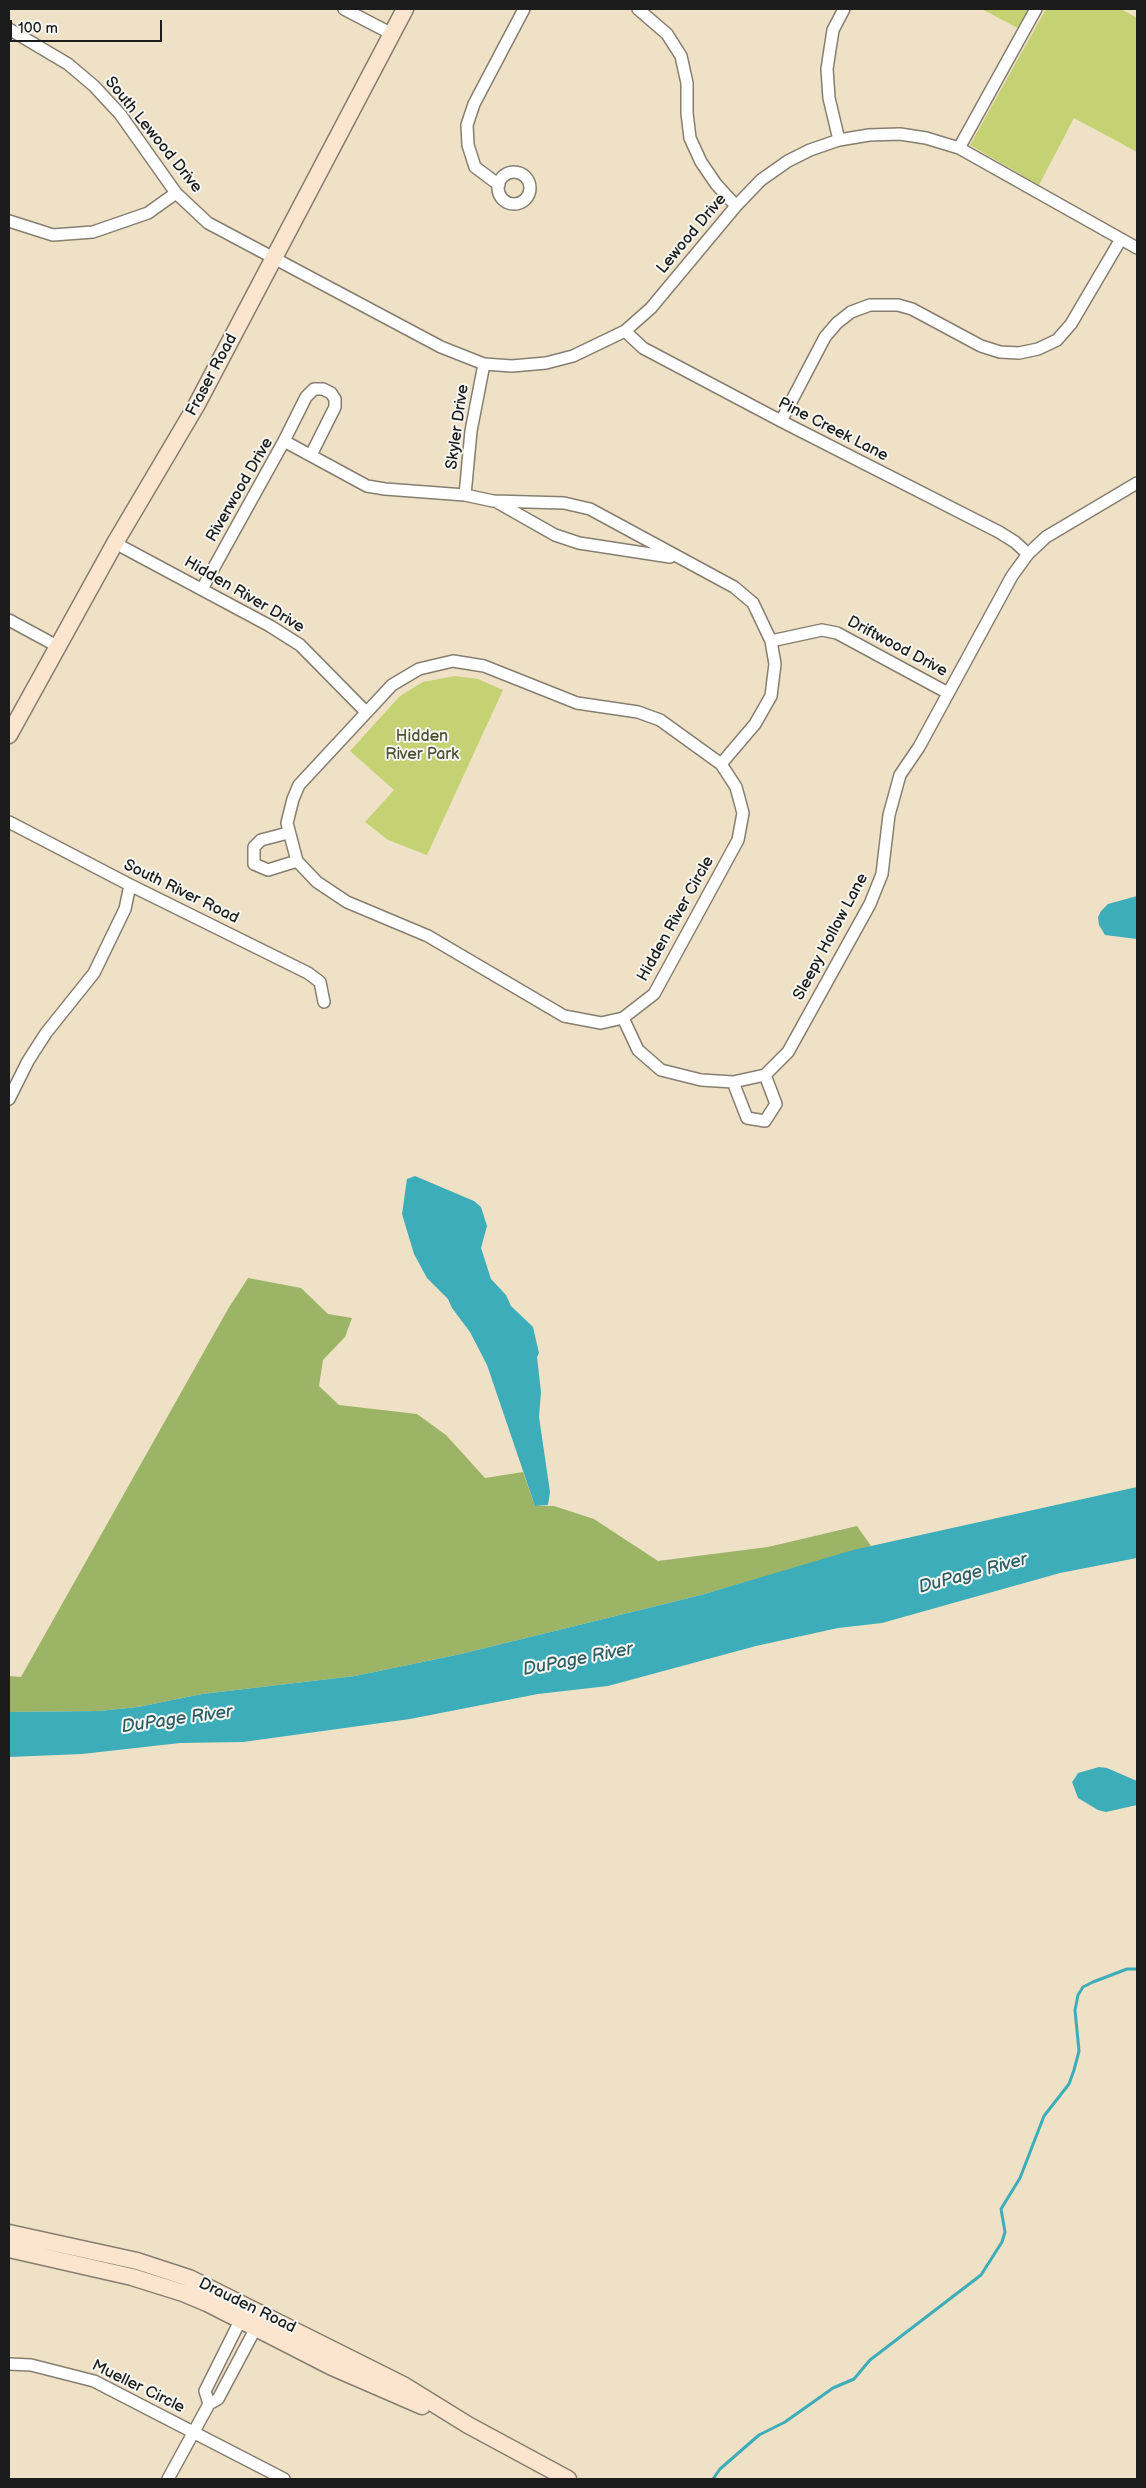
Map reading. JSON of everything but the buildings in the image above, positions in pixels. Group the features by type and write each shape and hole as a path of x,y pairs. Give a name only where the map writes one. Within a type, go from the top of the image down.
{"street":[{"path":"344,9 392,34"},
{"name":"Fraser Road","path":"9,735 115,543 196,406 405,9"},
{"path":"499,185 475,166 468,145 467,125 474,104 524,9"},
{"path":"638,9 667,34 681,56 688,83 687,113 690,138 701,162 716,184 736,206"},
{"path":"840,140 829,98 827,69 833,30 844,9"},
{"path":"959,148 1036,9"},
{"name":"South Lewood Drive","path":"9,30 68,64 94,86 120,114 176,194 208,223 274,259"},
{"name":"Lewood Drive","path":"274,259 442,347 484,364 512,366 546,363 573,356 626,331 651,308 736,206 761,180 788,161 810,150 840,140 870,135 900,134 926,138 959,148 1137,248"},
{"path":"9,220 53,235 93,232 148,213 176,194"},
{"path":"781,422 825,337 837,322 851,312 870,305 898,305 912,309 981,346 1000,352 1019,353 1038,350 1057,340 1071,324 1121,239"},
{"name":"Pine Creek Lane","path":"626,331 643,348 781,422 999,532 1015,542 1028,554"},
{"name":"Skyler Drive","path":"465,495 471,431 484,364"},
{"path":"284,441 306,397 314,389 323,389 331,393 335,399 335,407 311,455"},
{"name":"Riverwood Drive","path":"202,588 284,441 367,486 465,495 493,500 564,502 590,510 734,587 752,603 771,641 775,664 771,696 755,724 721,764"},
{"name":"Sleepy Hollow Lane","path":"765,1075 788,1052 870,904 882,874 889,815 900,775 919,746 1012,576 1028,554 1046,537 1137,483"},
{"name":"Riverwood Drive","path":"493,500 555,535 579,543 677,558"},
{"name":"Hidden River Drive","path":"115,543 202,588 300,645 366,712"},
{"path":"9,620 57,646"},
{"name":"Driftwood Drive","path":"771,641 822,630 837,633 948,693"},
{"name":"Hidden River Circle","path":"453,661 468,663 484,666 577,703 638,712 660,720 721,764 736,787 743,813 738,840 654,994 623,1018 601,1023 564,1016 428,936 347,902 317,882 296,861 288,833 290,807 299,785 366,712 392,685 419,669 453,661"},
{"name":"South River Road","path":"9,822 130,886 308,973 320,982 324,1002"},
{"path":"288,833 261,840 254,848 254,864 268,870 296,861"},
{"path":"9,1099 28,1061 46,1033 94,973 126,909 130,886"},
{"path":"623,1018 638,1050 661,1070 702,1080 733,1082 765,1075 776,1104 765,1121 747,1118 733,1082"},
{"name":"Drauden Road","path":"9,2232 137,2261 197,2281 244,2313 405,2386 468,2425 568,2479"},
{"name":"Drauden Road","path":"9,2249 161,2285 207,2303 244,2313"},
{"path":"209,2404 205,2391 244,2313"},
{"path":"168,2479 209,2404 218,2400 260,2321"},
{"name":"Mueller Circle","path":"9,2364 31,2365 94,2381 284,2479"}],"green space":[{"path":"982,9 1036,9 1023,31"},
{"path":"1046,9 1121,9 1137,18 1137,152 1074,118 1039,185 970,145"},
{"name":"Hidden River Park","path":"455,676 478,679 503,690 427,855 388,840 365,822 394,790 350,751 400,696 423,682"},
{"path":"248,1278 301,1288 328,1314 352,1318 345,1337 323,1360 319,1386 339,1405 417,1414 446,1435 485,1478 523,1472 535,1506 554,1506 594,1519 658,1561 768,1547 857,1526 871,1546 701,1595 461,1654 355,1676 202,1694 138,1707 99,1711 9,1712 9,1676 21,1677 228,1309"}],"water":[{"path":"1137,896 1137,939 1105,935 1099,925 1098,917 1101,911 1108,904"},
{"path":"415,1176 474,1201 481,1207 487,1226 481,1248 491,1279 506,1295 511,1306 533,1327 539,1353 537,1357 541,1392 539,1417 550,1492 548,1505 535,1506 487,1365 470,1332 452,1308 448,1299 427,1278 414,1254 402,1214 407,1179"},
{"name":"DuPage River","path":"1137,1487 1137,1558 1060,1573 882,1623 838,1628 756,1646 608,1686 538,1694 410,1719 243,1742 180,1743 82,1754 9,1757 9,1712 99,1711 138,1707 202,1694 355,1676 461,1654 701,1595 853,1550"},
{"path":"1099,1767 1107,1768 1137,1781 1137,1805 1106,1812 1098,1810 1078,1798 1072,1782 1078,1773"}],"waterway":[{"path":"713,2479 720,2469 759,2435 785,2422 833,2388 854,2379 870,2360 981,2275 1002,2242 1005,2232 1001,2209 1020,2178 1044,2116 1069,2084 1074,2070 1079,2051 1075,2010 1078,1995 1083,1987 1093,1982 1127,1969 1137,1969"}]}
